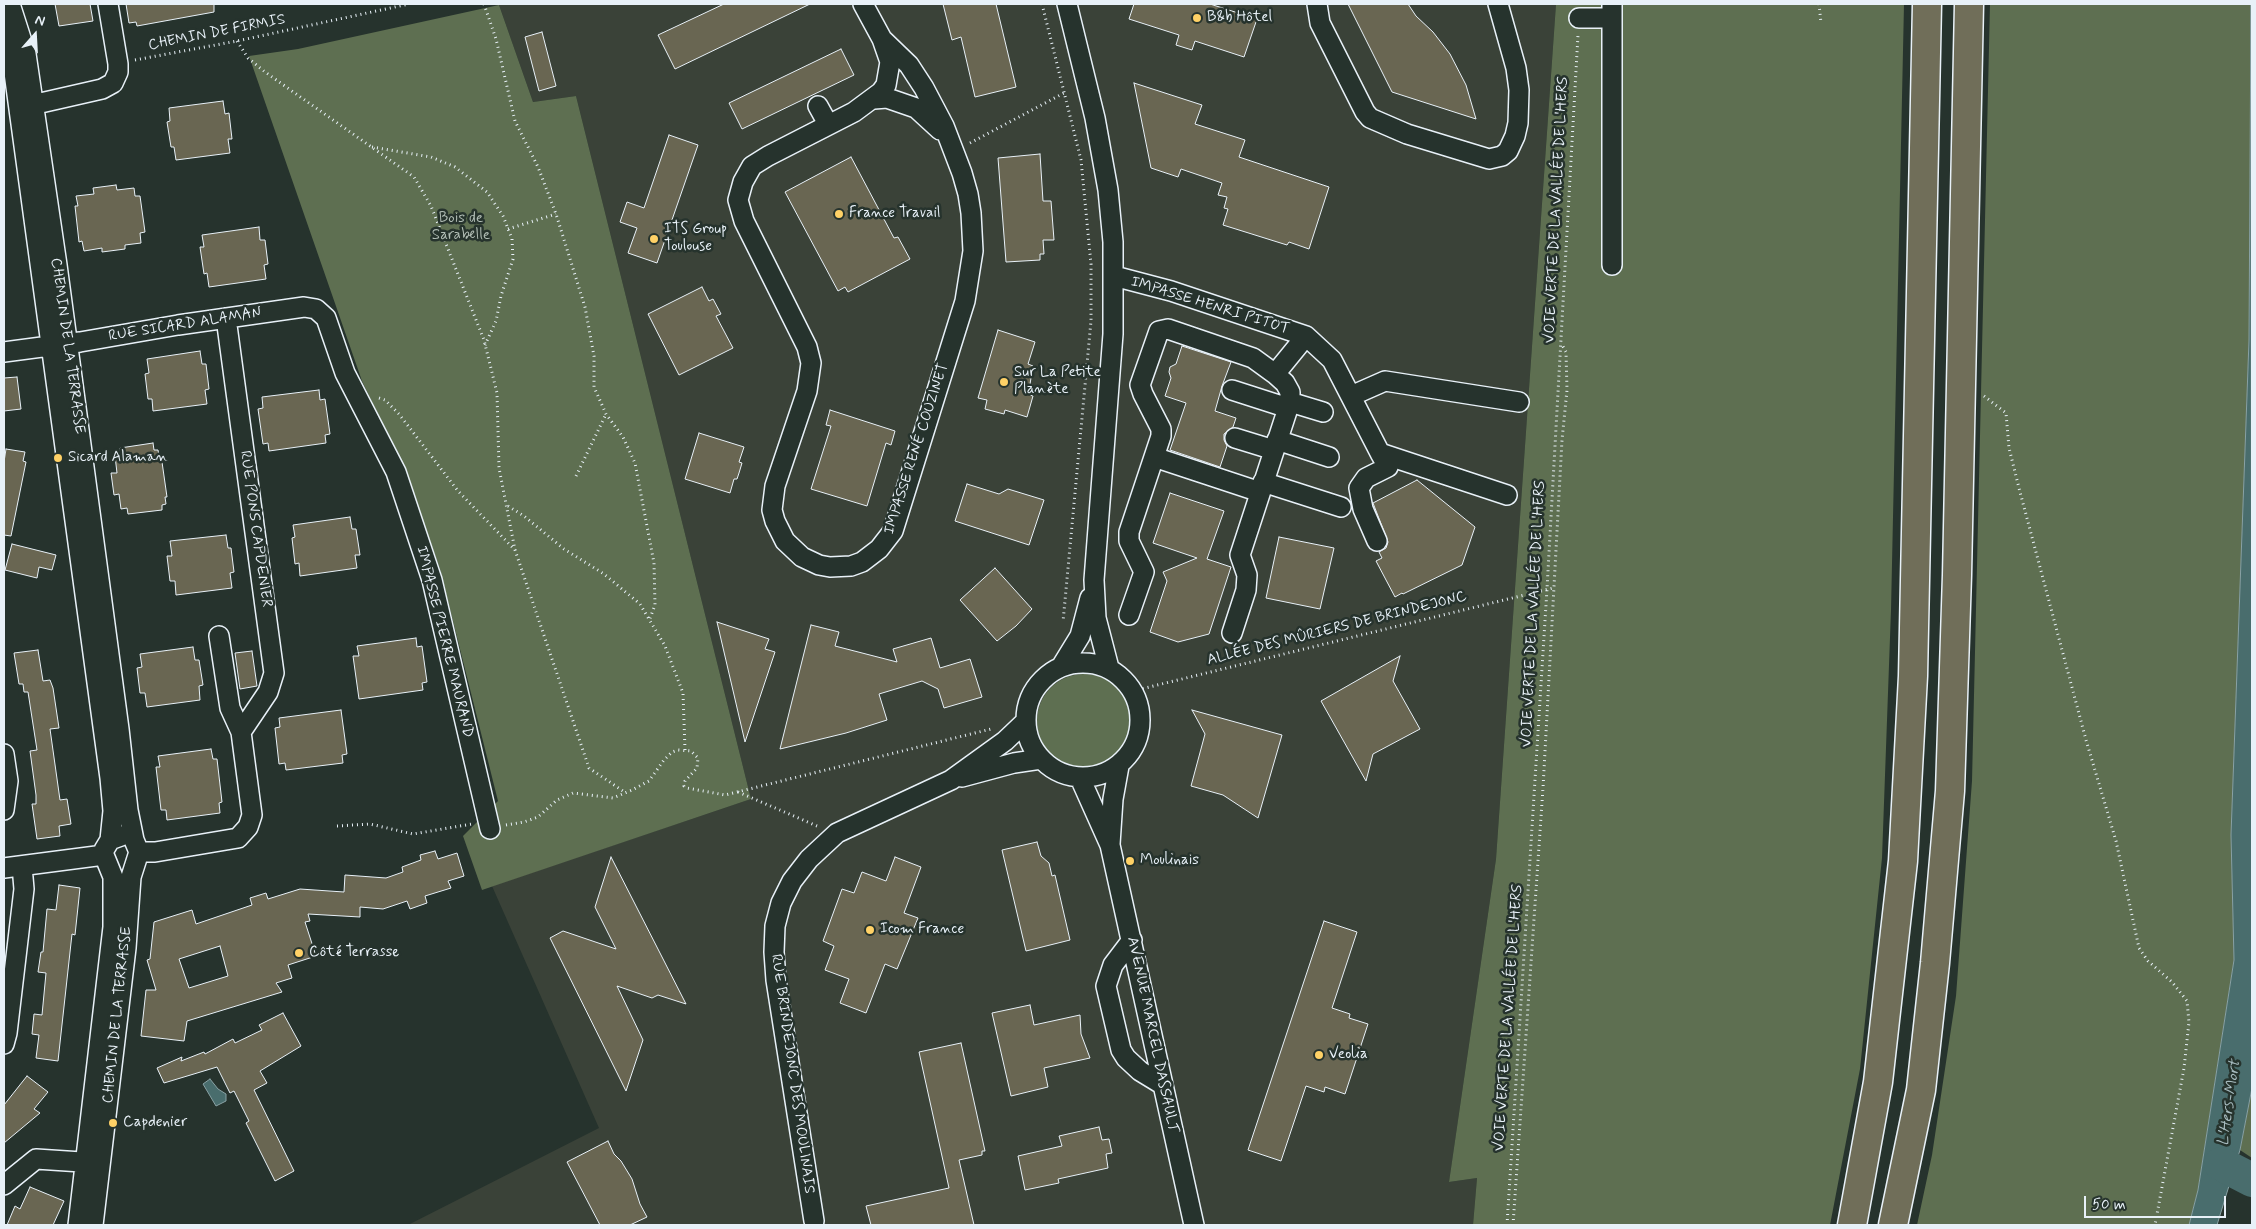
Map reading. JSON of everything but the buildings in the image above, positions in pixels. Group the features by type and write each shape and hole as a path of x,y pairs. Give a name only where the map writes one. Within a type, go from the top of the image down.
{"highway":[{"path":"1852,1225 1878,1082 1903,861 1913,676 1927,4"},
{"path":"1893,1225 1921,1090 1935,963 1950,791 1957,575 1969,4"}],"street":[{"name":"CHEMIN DE LA TERRASSE","path":"10,4 26,54 26,107"},
{"path":"26,107 102,89 113,83 118,72 118,64 108,4"},
{"name":"IMPASSE RENÉ COUZINET","path":"863,4 882,39 890,62 886,85 874,98 854,112 828,124 752,166 743,182 738,200 744,220 810,355 810,381 775,486 772,510 779,532 785,541 802,558 819,565 841,567 862,562 880,549 898,519 965,301 971,274 973,252 972,212 962,173 944,126 924,88 909,65 882,39"},
{"name":"AVENUE MARCEL DASSAULT","path":"1067,4 1095,118 1108,190 1114,276 1113,334 1094,580 1096,618 1109,668"},
{"path":"1317,4 1320,23 1365,112 1380,124 1488,159 1502,156 1512,145 1518,123 1520,90 1516,68 1498,4"},
{"path":"1578,18 1612,11 1612,265"},
{"name":"CHEMIN DE LA TERRASSE","path":"4,26 26,107 59,345 119,729 128,810 136,852 130,884 126,948 94,1163 78,1225"},
{"name":"IMPASSE RENÉ COUZINET","path":"874,98 887,98 916,108 939,129 954,152"},
{"path":"818,106 828,124"},
{"name":"IMPASSE HENRI PITOT","path":"1114,276 1171,291 1306,336"},
{"name":"RUE SICARD ALAMAN","path":"4,352 304,307"},
{"name":"IMPASSE PIERRE MAURAND","path":"304,307 316,309 326,318 345,374 396,472 432,580 493,825"},
{"name":"RUE PONS CAPDENIER","path":"226,318 274,672 268,692 241,732"},
{"path":"1129,615 1144,572 1143,566 1129,541 1129,532 1161,436 1161,429 1140,385 1159,331 1168,328 1253,358 1275,374 1288,388 1289,405 1240,555 1247,575 1246,590 1232,633"},
{"path":"1275,374 1306,336 1332,360 1388,468 1366,478 1359,488 1363,509 1378,541"},
{"name":"CHEMIN DE LA TERRASSE","path":"59,345 113,811 108,854 115,890 94,1163 93,1225"},
{"path":"1351,396 1385,381 1519,402"},
{"path":"1232,390 1323,412"},
{"path":"1235,438 1329,457"},
{"path":"1380,453 1507,495"},
{"path":"1154,458 1341,507"},
{"name":"AVENUE MARCEL DASSAULT","path":"1061,667 1080,636 1094,580"},
{"path":"108,854 119,836 136,852 154,852 238,838 248,827 252,815 241,732 230,708 219,636"},
{"name":"AVENUE MARCEL DASSAULT","path":"1077,663 1093,663 1109,668 1122,678 1133,691 1140,710 1140,731 1133,750 1119,766 1101,775 1080,778 1059,772 1041,759 1030,742 1026,722 1027,705 1034,689 1046,676 1061,667 1077,663"},
{"name":"RUE BRINDEJONC DES MOULINAIS","path":"951,780 1005,741 1026,722"},
{"path":"4,754 8,781 4,810"},
{"name":"RUE BRINDEJONC DES MOULINAIS","path":"814,1222 776,980 775,926 781,903 792,881 809,859 837,833 951,780 1014,763 1041,759"},
{"name":"AVENUE MARCEL DASSAULT","path":"1110,845 1113,799 1119,766"},
{"name":"AVENUE MARCEL DASSAULT","path":"1080,778 1110,845 1194,1225"},
{"path":"108,854 123,870 136,852"},
{"path":"4,1044 7,1033 24,889 13,867 108,854"},
{"path":"1132,940 1113,965 1106,986 1121,1050 1126,1058 1140,1071 1163,1085"},
{"path":"4,1185 36,1159 94,1163"}],"path":[{"name":"CHEMIN DE FIRMIS","path":"118,64 237,42 409,4"},
{"path":"484,4 496,39 515,121 538,167 556,214 585,306 594,356 594,386 606,414 623,437 634,463 654,563 655,605 649,621"},
{"path":"1042,4 1081,160 1090,264 1091,321 1062,627"},
{"path":"1819,4 1821,23"},
{"name":"VOIE VERTE DE LA VALLÉE DE L'HERS","path":"1507,1225 1547,589 1578,18"},
{"path":"237,42 248,58 265,72 414,177 431,206 485,345 497,393 499,468 516,550 589,768 626,793"},
{"path":"954,152 1064,93"},
{"path":"371,147 431,157 455,168 487,192 503,216 512,239 513,259 501,296 496,321 485,345"},
{"path":"508,228 556,214"},
{"path":"1513,1225 1543,788 1553,588 1567,390 1566,352 1560,342"},
{"path":"1961,395 1985,396 2006,413 2010,448 2020,492 2086,740 2116,842 2139,948 2148,961 2172,982 2187,1001 2189,1022 2184,1068 2155,1225"},
{"path":"359,399 373,396 385,400 458,490 516,550"},
{"path":"576,476 606,414"},
{"path":"508,506 524,516 564,549 604,574 640,604 665,646 684,693 685,750"},
{"name":"ALLÉE DES MÛRIERS DE BRINDEJONC","path":"1133,691 1553,588"},
{"path":"337,826 370,824 413,834 524,822 538,817 557,800 573,793 612,798 626,793 649,781 672,752 685,750 696,753 699,763 685,781 684,786 725,795 988,728 1000,730 1026,722"},
{"path":"738,791 837,833"}],"shaded area":[{"path":"1556,4 1496,859 1449,1182 1477,1178 1473,1225 408,1225 599,1128 492,886 751,799 576,96 533,102 499,5"}],"green space":[{"path":"1556,4 1904,4 1891,610 1882,858 1860,1069 1830,1225 1473,1225 1477,1178 1449,1182 1496,859"},
{"path":"1990,4 2251,4 2249,340 2231,835 2234,960 2198,1190 2189,1225 1917,1225 1932,1155 1956,996 1972,781"},
{"name":"Bois de Sarabelle","path":"499,5 533,102 576,96 751,799 482,890 463,836 498,801 440,569 407,476 362,381 249,56 298,49"},
{"path":"1084,674 1102,677 1117,688 1128,703 1131,721 1128,739 1117,754 1102,765 1084,768 1066,765 1051,754 1040,739 1037,721 1040,703 1051,688 1066,677"},
{"path":"2252,1088 2252,1158 2240,1150"}],"water":[{"name":"L'Hers-Mort","path":"2251,4 2252,1088 2240,1150 2217,1225 2189,1225 2198,1190 2234,960 2231,835 2249,340"},
{"path":"210,1079 218,1089 226,1094 226,1101 216,1106 203,1084"}],"waterway":[{"path":"2221,1164 2252,1180"}],"place":[{"name":"B&b Hôtel","path":"1197,18"},
{"name":"France Travail","path":"839,214"},
{"name":"ITS Group Toulouse","path":"654,239"},
{"name":"Sur La Petite Planète","path":"1004,382"},
{"name":"Sicard Alaman","path":"58,458"},
{"name":"Moulinais","path":"1130,861"},
{"name":"Icom France","path":"870,930"},
{"name":"Côté Terrasse","path":"299,953"},
{"name":"Veolia","path":"1319,1055"},
{"name":"Capdenier","path":"113,1123"}]}
